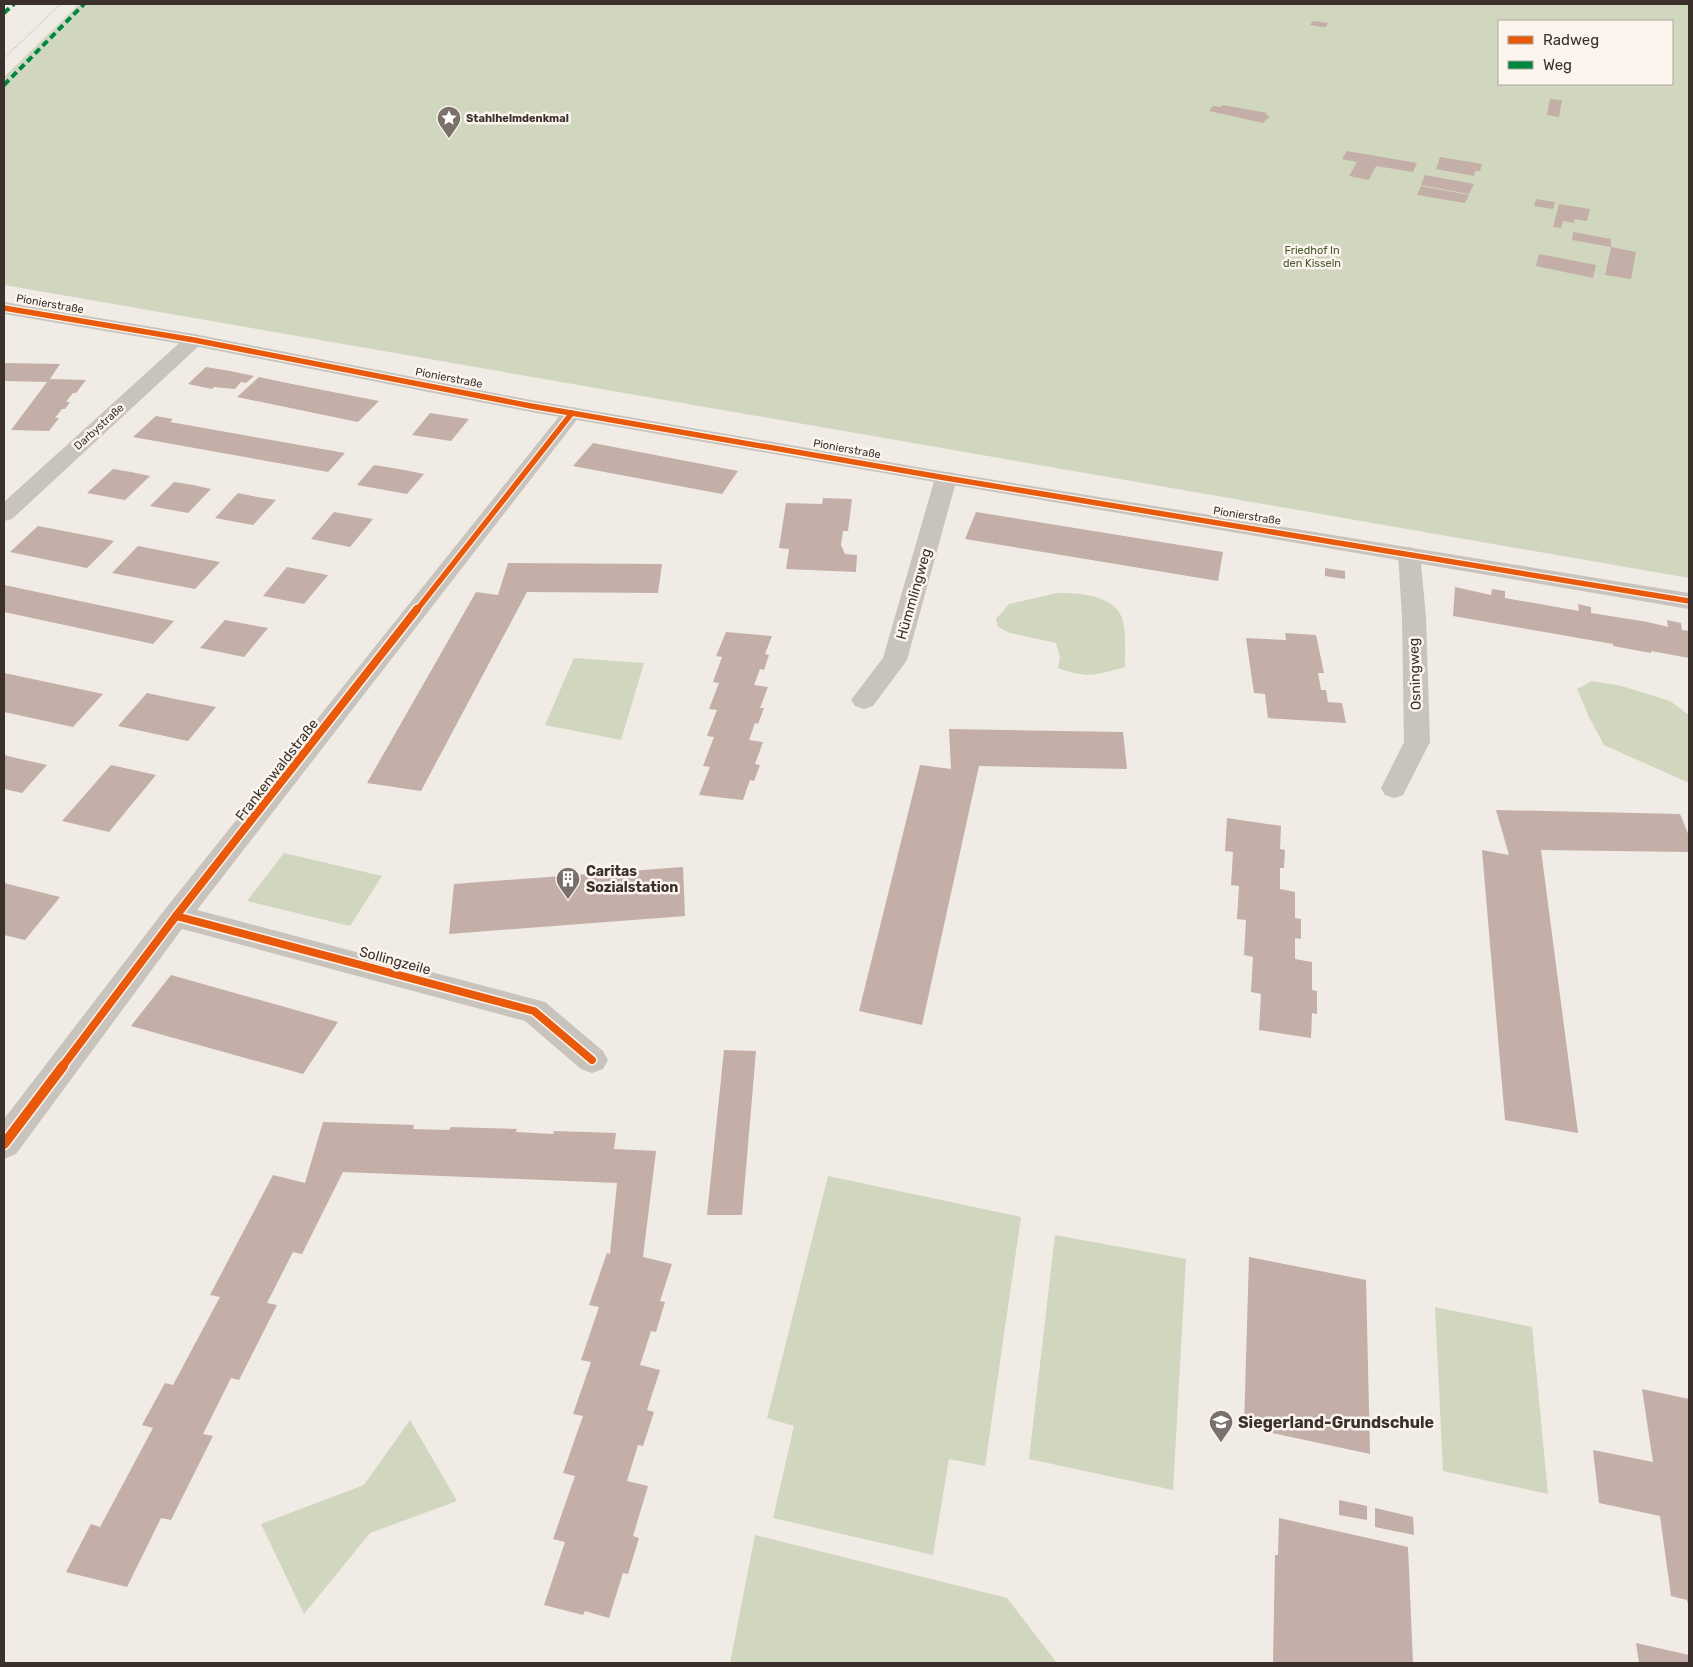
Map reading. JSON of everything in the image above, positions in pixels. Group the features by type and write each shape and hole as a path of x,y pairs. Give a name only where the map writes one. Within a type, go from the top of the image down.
{"street":[{"name":"Pionierstraße","path":"4,308 194,340 572,413 946,478 1689,601"},
{"name":"Darbystraße","path":"4,514 194,340"},
{"name":"Frankenwaldstraße","path":"5,1141 176,916 572,413"},
{"name":"Hümmlingweg","path":"864,700 895,660 946,478"},
{"name":"Osningweg","path":"1394,788 1417,742 1414,617 1409,554"},
{"name":"Sollingzeile","path":"176,916 534,1011 592,1060"}],"green space":[{"name":"Friedhof In den Kisseln","path":"79,4 1689,4 1689,578 4,285 4,77"},
{"path":"1057,593 1095,597 1113,605 1123,621 1125,632 1125,667 1092,675 1077,674 1058,668 1060,657 1056,643 1010,633 998,627 996,619 1009,604"},
{"path":"574,658 644,663 621,740 545,725"},
{"path":"1592,681 1622,686 1670,701 1689,715 1689,783 1604,745 1577,689"},
{"path":"284,853 382,876 350,926 247,901"},
{"path":"828,1176 1021,1217 985,1466 949,1459 933,1555 773,1518 794,1426 767,1418"},
{"path":"1055,1235 1186,1259 1173,1490 1029,1459"},
{"path":"1435,1307 1532,1327 1548,1494 1443,1471"},
{"path":"410,1420 457,1501 370,1533 304,1614 261,1524 364,1485"},
{"path":"755,1535 1007,1598 1057,1663 730,1663"}],"building":[{"path":"1313,21 1328,23 1326,27 1310,25"},
{"path":"1550,99 1562,100 1559,117 1547,115"},
{"path":"1223,105 1267,113 1266,115 1270,116 1263,123 1209,111 1213,106 1221,107"},
{"path":"1347,151 1417,163 1413,172 1376,166 1369,180 1349,176 1357,162 1342,159"},
{"path":"1440,157 1482,164 1480,171 1475,171 1474,176 1436,169"},
{"path":"1425,175 1474,184 1469,194 1421,185"},
{"path":"1421,186 1469,195 1465,203 1417,195"},
{"path":"1536,199 1555,202 1553,209 1534,206"},
{"path":"1559,204 1590,209 1587,221 1575,219 1574,223 1563,221 1561,228 1553,227"},
{"path":"1573,232 1611,239 1611,247 1572,240"},
{"path":"1611,247 1636,252 1631,279 1605,275"},
{"path":"1539,254 1596,265 1593,278 1536,266"},
{"path":"4,363 60,364 50,379 86,380 66,402 70,402 55,418 59,418 49,431 11,430 47,382 4,381"},
{"path":"206,367 254,376 246,383 241,382 235,389 214,387 212,389 188,384"},
{"path":"259,377 379,401 358,422 237,397"},
{"path":"430,413 469,419 451,441 412,435"},
{"path":"156,416 173,419 170,422 345,453 328,472 133,437"},
{"path":"593,443 738,471 722,494 573,466"},
{"path":"374,465 424,474 407,494 357,485"},
{"path":"113,469 150,476 125,500 87,493"},
{"path":"174,482 211,489 188,513 150,506"},
{"path":"238,493 276,500 253,525 215,518"},
{"path":"823,498 852,499 848,531 843,531 841,545 845,554 857,555 856,572 786,569 789,549 779,548 786,503 822,504"},
{"path":"334,512 373,519 350,547 311,539"},
{"path":"976,512 1223,552 1218,581 965,539"},
{"path":"38,526 114,541 87,568 10,552"},
{"path":"138,546 220,562 195,589 112,573"},
{"path":"508,563 662,564 658,593 527,592 421,791 367,783 476,592 498,595"},
{"path":"287,567 328,575 304,604 263,596"},
{"path":"1325,568 1345,571 1345,579 1325,576"},
{"path":"4,585 174,621 153,644 4,612"},
{"path":"1455,587 1491,595 1492,589 1505,591 1505,598 1579,611 1578,604 1591,607 1591,613 1668,627 1667,620 1681,623 1682,630 1689,631 1689,658 1651,651 1651,653 1613,646 1613,644 1453,616"},
{"path":"225,620 268,628 244,657 200,648"},
{"path":"726,632 772,636 765,654 769,655 764,670 760,669 754,685 768,687 760,708 764,708 758,724 755,723 749,740 763,742 755,764 760,765 754,781 750,780 743,800 699,795 710,767 703,766 714,737 707,736 717,710 709,709 719,683 713,682 722,657 716,656"},
{"path":"1285,633 1316,635 1324,673 1318,673 1321,690 1326,690 1328,702 1342,703 1346,723 1268,718 1265,694 1254,693 1246,638 1286,640"},
{"path":"4,673 103,694 73,727 4,712"},
{"path":"147,693 216,707 188,741 118,726"},
{"path":"949,729 1123,732 1127,769 979,766 922,1025 859,1011 920,765 951,769"},
{"path":"4,755 47,765 22,793 4,789"},
{"path":"111,765 156,775 109,832 62,821"},
{"path":"1496,810 1680,814 1689,836 1689,852 1541,850 1578,1133 1505,1120 1482,850 1509,855"},
{"path":"1227,818 1281,826 1280,849 1285,850 1284,868 1280,868 1280,889 1295,892 1295,918 1301,919 1301,939 1295,938 1295,959 1312,962 1312,990 1317,991 1317,1014 1312,1013 1311,1038 1259,1030 1261,994 1251,992 1253,957 1244,955 1246,920 1237,919 1239,886 1231,885 1233,852 1225,851"},
{"name":"Caritas Sozialstation","path":"683,867 685,916 449,934 454,884"},
{"path":"4,883 60,897 25,940 4,935"},
{"path":"171,975 338,1022 303,1074 131,1026"},
{"path":"724,1050 756,1051 742,1215 707,1215"},
{"path":"323,1122 414,1125 413,1129 449,1130 451,1127 517,1129 516,1132 553,1134 554,1131 616,1133 614,1149 656,1151 643,1257 672,1264 660,1301 665,1302 656,1332 651,1331 640,1365 660,1370 647,1410 654,1412 643,1446 638,1445 627,1481 648,1486 633,1536 639,1538 628,1574 623,1573 609,1618 585,1611 583,1615 544,1605 565,1542 553,1539 575,1476 563,1473 583,1416 573,1414 591,1362 581,1360 599,1307 589,1305 607,1253 610,1254 617,1183 343,1172 302,1254 293,1252 267,1303 277,1305 239,1380 231,1378 203,1434 213,1436 171,1520 161,1518 127,1587 66,1572 91,1524 100,1527 153,1428 142,1425 165,1383 173,1385 220,1297 210,1295 273,1175 305,1183"},
{"path":"1249,1257 1366,1280 1370,1454 1244,1427"},
{"path":"1642,1389 1689,1399 1689,1607 1687,1600 1671,1596 1660,1516 1599,1503 1593,1450 1653,1462"},
{"path":"1339,1500 1367,1506 1367,1520 1339,1515"},
{"path":"1375,1508 1413,1517 1414,1535 1375,1527"},
{"path":"1279,1518 1408,1547 1413,1663 1273,1663 1275,1555 1278,1555"},
{"path":"1636,1643 1689,1655 1689,1663 1639,1663"}],"railway":[{"path":"4,58 61,4"}],"marked path":[{"path":"4,13 14,4"},
{"path":"4,85 84,4"}],"cycle path":[{"path":"4,308 194,340 531,406 946,478 1689,601"},
{"path":"4,1144 176,916 572,413"},
{"path":"176,916 534,1011 592,1060"}],"place":[{"name":"Stahlhelmdenkmal","path":"449,139"},
{"name":"Caritas Sozialstation","path":"568,900"},
{"name":"Siegerland-Grundschule","path":"1221,1443"}]}
